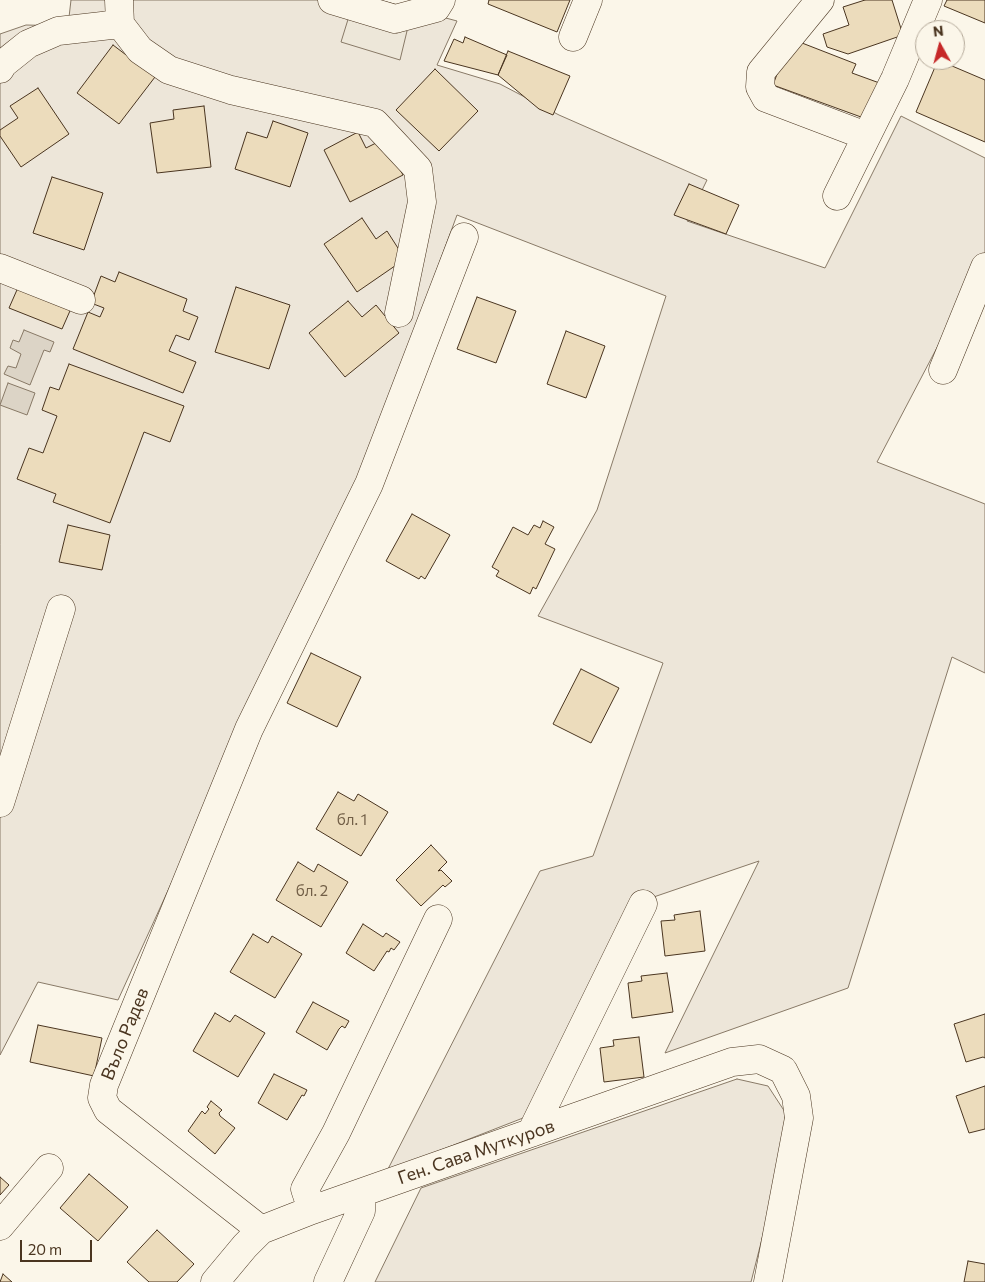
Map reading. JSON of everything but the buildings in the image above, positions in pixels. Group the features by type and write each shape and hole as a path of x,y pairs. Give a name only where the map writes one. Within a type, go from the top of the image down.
{"street":[{"path":"332,0 395,19 436,8 441,0"},
{"path":"573,37 588,0"},
{"path":"820,0 761,72 760,87 766,98 866,136"},
{"path":"837,196 895,79 928,0"},
{"path":"0,70 2,64 28,44 58,31 119,12 140,50 169,70 230,90 375,124 418,169 422,202 399,313"},
{"name":"Въло Радев","path":"261,1230 108,1110 102,1098 104,1085 216,804 249,729 369,484 464,237"},
{"path":"943,370 985,267"},
{"path":"0,268 81,300"},
{"path":"0,803 61,609"},
{"path":"530,1133 643,904"},
{"path":"312,1210 305,1189 336,1134 438,919"},
{"name":"Ген. Сава Муткуров","path":"216,1282 245,1246 261,1230 361,1192 732,1062 759,1059 783,1070 796,1096 799,1118 768,1282"},
{"path":"0,1226 49,1168"},
{"path":"328,1282 361,1211 361,1192"}],"shaded area":[{"path":"71,0 379,0 457,21 437,65 500,84 559,115 707,180 687,221 825,268 901,116 985,158 985,256 877,462 985,504 985,673 952,657 848,988 665,1053 759,861 642,901 541,1111 387,1171 540,871 593,856 663,663 538,616 597,510 666,296 457,215 363,470 323,551 118,1000 38,982 0,1055 0,34 26,25 68,26"},
{"path":"350,13 407,31 400,60 341,42"},
{"path":"24,330 54,342 50,352 44,350 30,385 4,374 8,366 16,368 21,354 10,348 13,340 19,342"},
{"path":"8,383 35,393 27,415 0,405"},
{"path":"737,1079 768,1086 785,1112 783,1156 751,1282 375,1282 421,1188"}]}
